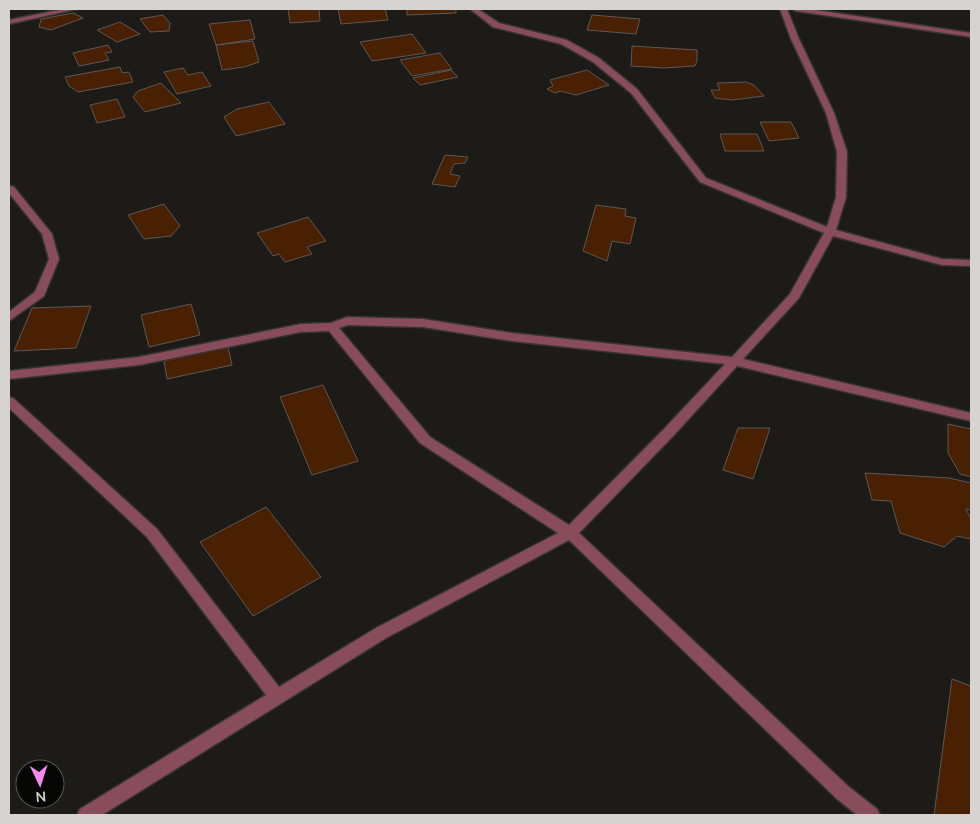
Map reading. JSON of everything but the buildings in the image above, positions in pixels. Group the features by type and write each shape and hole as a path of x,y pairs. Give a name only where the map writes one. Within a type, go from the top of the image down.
{"street":[{"path":"9,22 73,9"},
{"path":"474,9 496,25 564,42 596,60 634,91 703,180 830,232 942,262 971,263"},
{"path":"86,815 381,633 570,533 670,431 795,296 830,232 841,197 842,152 830,113 795,39 784,9"},
{"path":"796,9 971,35"},
{"path":"9,317 40,294 54,259 47,234 11,188"},
{"path":"9,375 140,361 301,328 332,327 347,321 423,323 512,337 734,361 971,417"},
{"path":"332,327 424,440 570,533 843,793 871,815"},
{"path":"9,401 152,533 277,697"}]}
